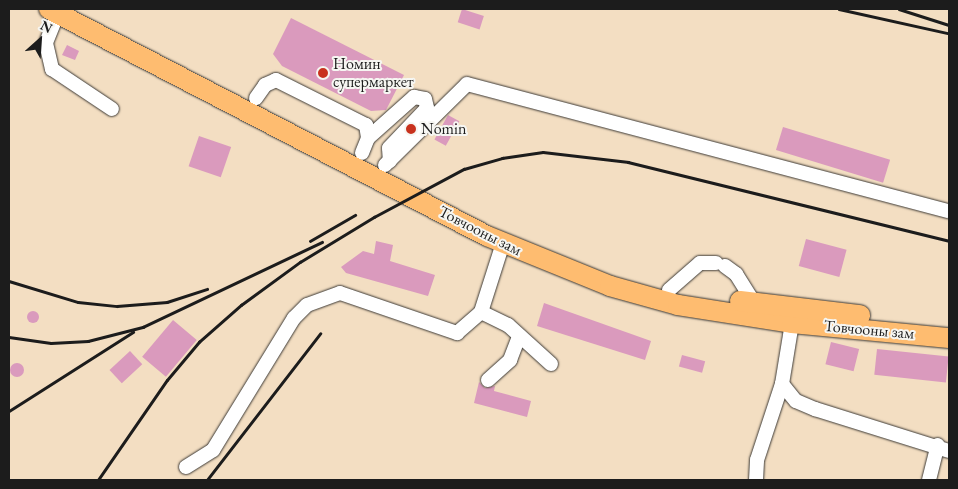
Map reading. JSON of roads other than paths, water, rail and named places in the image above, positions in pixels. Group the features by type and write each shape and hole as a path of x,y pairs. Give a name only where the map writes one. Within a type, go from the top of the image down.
{"highway":[{"name":"Товчооны зам","path":"77,9 256,98 365,146 388,163 544,249 669,290 754,303 949,324"},
{"name":"Товчооны зам","path":"54,11 502,243 610,286 678,305 792,323 949,338"}],"lane":[{"path":"54,11 46,43 52,69 112,109"},
{"path":"256,98 265,85 276,80 366,125 365,146"},
{"path":"388,163 467,84 949,211"},
{"path":"365,146 414,96 425,99 427,108 390,148 388,163"},
{"path":"186,467 213,450 294,318 316,299 329,294 359,297 457,333 481,312 502,243"},
{"path":"669,290 700,263 720,265 736,274 754,303"},
{"path":"481,312 520,336 551,364"},
{"path":"756,480 757,460 782,384 792,323"},
{"path":"488,380 510,360 520,336"},
{"path":"782,384 796,401 815,409 944,448 929,480"}],"railway":[{"path":"839,9 947,33"},
{"path":"899,9 949,25"},
{"path":"98,480 167,380 199,342 241,305 300,262 374,217 464,169 502,158 543,152 628,162 949,241"},
{"path":"310,241 355,215"},
{"path":"9,337 51,343 88,341 143,327 322,242"},
{"path":"9,281 78,302 117,306 167,302 207,289"},
{"path":"9,411 133,332"},
{"path":"207,480 320,334"}],"place":[{"name":"Номин супермаркет","path":"323,73"},
{"name":"Nomin","path":"411,129"}]}
